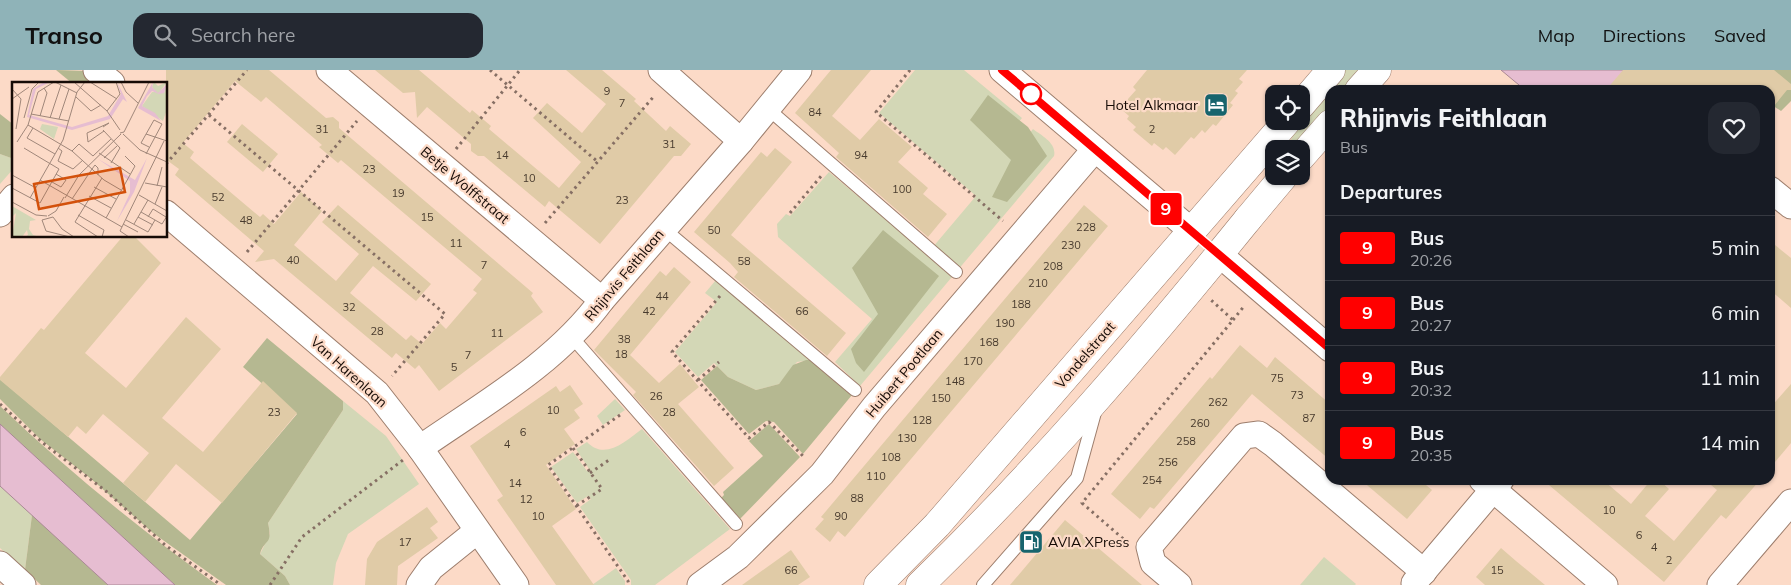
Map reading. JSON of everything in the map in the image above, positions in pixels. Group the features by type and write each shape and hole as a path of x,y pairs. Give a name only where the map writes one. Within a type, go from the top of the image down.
{"main road":[{"path":"1310,94 1331,70"},
{"path":"1364,85 1377,70"},
{"name":"Vondelstraat","path":"878,585 937,525 1193,232 1279,130"},
{"path":"1310,147 1325,130"},
{"path":"920,585 965,542 1100,395 1276,185"},
{"path":"1193,232 1219,254"}],"street":[{"path":"96,70 109,82"},
{"path":"113,82 123,70"},
{"name":"Betje Wolffstraat","path":"328,70 602,300"},
{"name":"Rhijnvis Feithlaan","path":"420,448 539,365 585,323 602,300 741,141 799,70"},
{"path":"1002,70 1193,232"},
{"path":"666,74 741,141"},
{"name":"Huibert Pootlaan","path":"700,585 738,557 824,470 874,407 1095,149"},
{"path":"1775,193 1791,206"},
{"path":"0,214 12,199"},
{"name":"Van Harenlaan","path":"168,215 377,393 420,448 516,585"},
{"path":"1219,254 1325,345"},
{"path":"1179,585 1153,563 1150,547 1244,436 1259,434 1418,578 1490,485"},
{"path":"1494,485 1605,585"},
{"path":"1720,585 1788,511"},
{"path":"419,585 430,568 477,531"},
{"path":"0,564 23,585"}],"lane":[{"path":"767,108 956,272"},
{"path":"663,228 855,390"},
{"path":"571,336 736,524"},
{"path":"983,585 1077,478 1100,395"}],"path":[{"path":"168,162 247,70"},
{"path":"490,70 598,162"},
{"path":"443,166 520,70"},
{"path":"910,70 876,112 1020,236"},
{"path":"531,240 598,162 666,74"},
{"path":"232,270 370,105"},
{"path":"209,114 300,189 445,314 377,393"},
{"path":"790,214 832,163"},
{"path":"730,284 672,352 749,438 769,422 804,459 807,456 824,470"},
{"path":"1150,547 1128,543 1082,503 1233,320 1194,285"},
{"path":"698,380 719,362"},
{"path":"0,404 43,443 106,492 158,539 221,585"},
{"path":"629,585 548,465 633,406"},
{"path":"270,585 302,537 420,448"},
{"path":"572,448 602,489 576,506"},
{"path":"590,472 609,460"}],"green space":[{"path":"56,70 87,71 92,75 87,82 71,82"},
{"path":"915,70 964,70 1022,118 1017,124 1029,134 1033,129 1048,140 1053,147 1054,156 860,386 835,362 872,319 778,237 777,224 786,214 790,216 829,172 927,254 976,196 879,113"},
{"path":"1342,70 1362,70 1349,85 1329,85"},
{"path":"1722,70 1791,70 1791,101 1781,111 1775,107 1775,85 1758,85"},
{"path":"1325,90 1325,114 1303,140 1291,140 1296,130 1310,130 1310,108"},
{"path":"988,95 1028,127 1047,156 1007,202 992,197 1011,160 970,120"},
{"path":"0,114 12,123 12,158 0,154"},
{"path":"0,154 12,158 12,170 0,184"},
{"path":"883,230 939,276 864,372 856,363 851,349 878,314 852,268"},
{"path":"716,280 811,360 797,362 779,384 756,390 728,377 714,363 698,377 675,352 717,302 705,293"},
{"path":"267,338 343,401 343,410 268,523 269,539 260,554 285,576 290,585 226,585 153,533 90,478 40,439 0,399 0,379 190,540 297,414 243,367"},
{"path":"811,360 852,395 803,454 774,422 766,421 749,434 701,380 717,366 728,377 756,390 779,384 793,365"},
{"path":"615,399 625,410 603,425 597,416"},
{"path":"343,401 386,436 419,484 348,534 336,563 333,585 290,585 285,576 260,554 270,534 268,523 343,410"},
{"path":"0,406 105,499 217,585 175,585 0,424"},
{"path":"769,424 800,457 740,519 721,498 724,495 723,492 763,456 749,441"},
{"path":"642,429 730,529 655,585 631,585 631,580 580,507 591,499 588,496 577,503 551,467 573,452 587,471 589,469 576,449 587,442 601,450 615,447"},
{"path":"0,486 32,515 25,570 0,548"},
{"path":"32,515 108,585 41,585 25,570"},
{"path":"1324,557 1356,584 1300,585"},
{"path":"616,568 625,581 625,585 592,585"}],"shaded area":[{"path":"1501,70 1625,70 1622,85 1519,85"},
{"path":"0,424 175,585 108,585 0,486"}],"building":[{"path":"166,70 269,70 326,118 333,117 339,122 339,128 533,293 531,296 543,312 439,391 419,365 415,369 396,353 392,358 274,259 255,262 264,251 175,175 179,169 168,161 168,82 166,82","holes":["235,81 261,102 266,97 322,145 319,147 338,163 341,160 482,279 473,290 477,293 446,329 440,323 422,344 411,335 406,340 350,293 373,266 416,301 431,284 338,205 322,222 359,254 336,281 294,245 322,211 301,192 274,224 263,214 260,217 190,158 194,152 183,143"]},
{"path":"375,70 419,70 470,113 472,110 491,126 489,129 559,188 581,162 533,118 547,103 582,133 606,104 566,70 602,70 636,99 634,101 666,131 670,126 691,144 681,156 674,156 600,244 549,201 545,207 484,156 478,156 471,151 471,144 427,107 417,118 415,92 403,93"},
{"path":"831,70 871,70 832,116 860,140 879,119 912,147 898,162 928,188 923,194 947,214 928,237 836,157 839,153 795,113"},
{"path":"1147,70 1247,70 1239,79 1243,82 1235,91 1238,93 1230,103 1233,105 1216,126 1213,124 1205,133 1202,130 1194,139 1191,137 1175,155 1166,147 1163,150 1154,143 1152,146 1133,130 1136,127 1127,119 1129,116 1120,108 1136,90 1133,87"},
{"path":"1623,70 1774,70 1791,84 1791,90 1787,90 1775,105 1775,85 1610,85"},
{"path":"242,124 278,154 263,172 227,142"},
{"path":"775,148 792,162 731,235 846,333 827,356 734,277 738,272 730,263 694,232 761,152 767,157"},
{"path":"1084,205 1108,226 845,537 838,531 830,542 815,529 824,519 821,517"},
{"path":"121,238 136,238 161,263 85,353 126,388 186,317 221,349 162,418 203,452 263,381 297,413 222,503 176,464 145,502 123,483 149,453 103,414 86,434 77,426 68,437 0,380 0,377 41,328 44,330"},
{"path":"1775,245 1791,258 1791,308 1775,294"},
{"path":"674,267 691,282 630,355 659,383 680,364 699,387 678,404 734,468 714,486 633,395 636,392 594,350 660,271 666,276"},
{"path":"1240,345 1267,368 1275,357 1325,400 1325,456 1252,394 1154,509 1150,507 1140,519 1111,494 1210,377 1212,379"},
{"path":"1791,384 1791,443 1775,462 1775,402"},
{"path":"570,385 583,404 574,410 580,418 564,429 575,444 546,465 576,509 552,526 594,585 556,585 497,500 503,496 470,446 556,386 560,392"},
{"path":"1367,485 1426,485 1432,490 1407,519"},
{"path":"1549,485 1609,485 1631,504 1647,485 1665,485 1669,489 1645,516 1674,541 1717,490 1711,485 1756,485 1726,519 1721,515 1664,582"},
{"path":"427,507 438,522 430,528 438,538 398,566 397,585 365,585 367,559 377,542"},
{"path":"1065,520 1142,585 1010,585"},
{"path":"1501,548 1545,585 1485,585 1476,577"},
{"path":"791,550 810,577 798,585 742,585"}],"bus line":[{"name":"9","path":"1002,70 1325,345"}],"place":[{"name":"Hotel Alkmaar","path":"1216,105"},
{"name":"AVIA XPress","path":"1031,542"}]}
